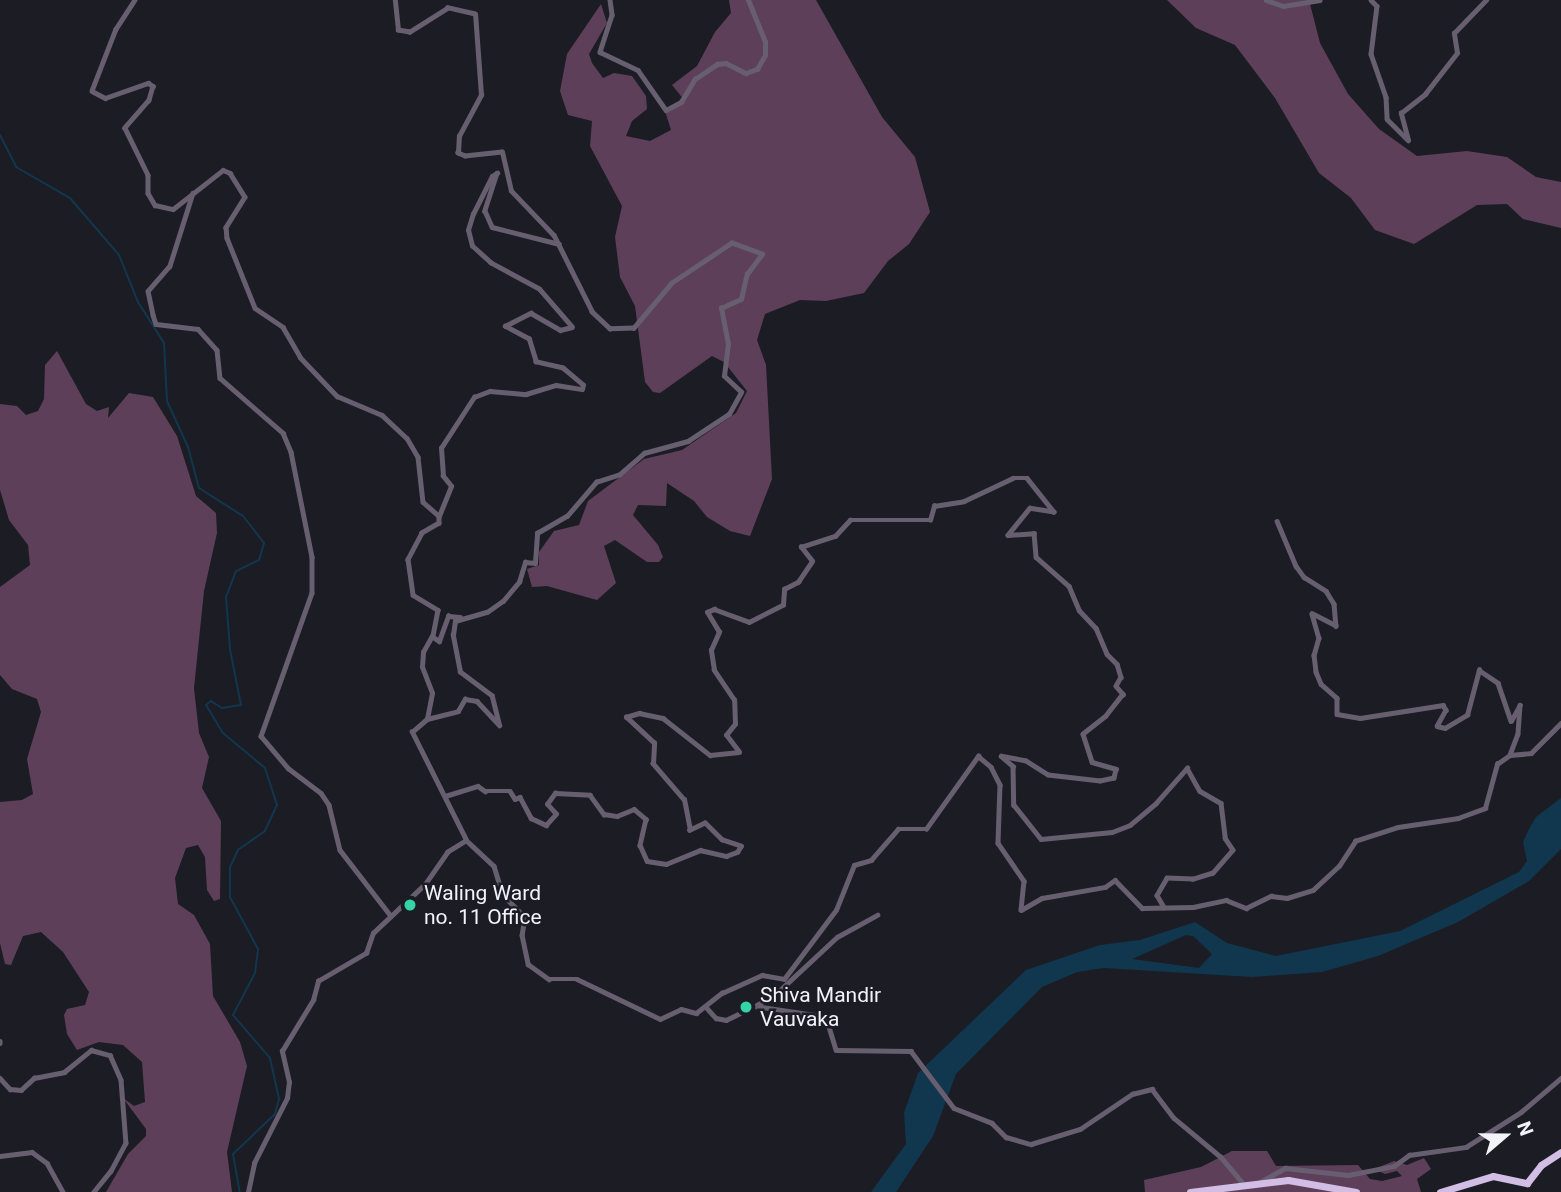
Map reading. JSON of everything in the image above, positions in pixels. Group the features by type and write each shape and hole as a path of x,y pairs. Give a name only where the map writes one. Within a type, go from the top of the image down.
{"highway":[{"path":"1440,1192 1493,1176 1527,1183 1541,1165 1561,1152"},
{"path":"1189,1192 1243,1183 1288,1180 1356,1192"}],"street":[{"path":"135,0 116,29 92,91 105,97 148,83 153,86 149,100 125,128 148,175 148,193 155,205 164,210 193,193 223,170 230,173 245,197 226,227 227,238 255,307 261,316 284,327 300,357 337,396 382,415 407,438 421,466 423,502 439,516"},
{"path":"395,0 398,30 410,32 448,8 475,14 481,95 459,136 458,153 465,156 502,152 511,191 559,245 593,312 610,329 624,331 644,320 683,273 728,245 759,250 762,254 747,274 741,299 721,308 728,344 724,376 741,392 729,414 688,441 645,453 620,474 596,482 567,516 537,533 535,563 525,562 519,582 503,601 487,612 460,617 448,616 439,641 433,636"},
{"path":"610,0 612,15 600,52 638,70 666,110 681,102 701,74 717,64 726,63 746,73 757,69 765,55 765,41 748,0"},
{"path":"1266,0 1283,6 1320,0"},
{"path":"1371,0 1377,6 1371,54 1386,97 1387,119 1408,140 1401,113 1424,94 1457,53 1454,33 1486,0"},
{"path":"427,719 432,692 421,664 433,636 438,610 413,595 408,559 414,543 439,523 439,516 451,486 443,476 441,448 474,397 490,391 526,394 556,385 582,390 583,385 563,368 536,362 529,339 505,326 531,313 559,330 572,327 539,289 491,263 472,246 468,230 475,206 492,176 497,173 485,211 492,228 559,245"},
{"path":"193,193 170,266 148,291 153,315 156,324 161,321 198,328 217,350 220,378 283,433 291,452 312,557 312,593 261,736 288,768 311,781 321,793 329,805 340,850 391,916"},
{"path":"445,796 478,786 485,791 510,791 515,799 520,797 531,818 546,825 553,822 556,814 547,804 555,793 590,795 604,814 617,816 634,809 646,819 640,845 647,861 666,864 700,850 726,856 737,852 741,846 722,840 705,823 690,830 684,800 653,764 654,743 626,717 639,713 663,719 710,755 739,752 726,735 735,724 734,700 714,670 711,650 719,632 707,612 714,609 748,622 783,605 784,589 804,575 812,561 801,547 835,536 850,520 930,520 934,506 964,501 1013,478 1027,478 1054,512 1030,509 1009,535 1034,533 1036,557 1069,586 1079,610 1096,628 1107,654 1117,664 1121,677 1116,686 1123,694 1106,716 1083,734 1092,762 1116,769 1114,778 1100,781 1048,775 1026,761 1002,756 1013,766 1014,806 1041,839 1112,832 1130,825 1147,811 1187,768 1200,791 1221,803 1225,838 1233,850 1213,873 1193,879 1167,878 1157,895 1164,907"},
{"path":"460,617 455,621 453,635 460,672 492,696 499,725 477,701 466,699 458,711 427,719 412,732 466,840 494,866 503,895 525,917 522,935 528,964 549,979 577,979 660,1019 681,1009 696,1013 730,989 762,975 784,979 836,909 854,865 871,860 898,830 926,829 978,756 991,767 1000,785 995,825 998,844 1024,881 1021,910 1042,898 1105,887 1115,880 1142,908 1226,900 1246,908 1271,896 1303,894 1326,880 1355,841 1398,827 1458,818 1485,808 1492,773 1510,755 1520,705 1511,722 1498,683 1479,670 1467,715 1445,729 1437,726 1446,710 1443,705 1360,718 1337,714 1337,698 1321,684 1316,672 1314,655 1320,638 1312,614 1336,626 1334,604 1326,591 1304,577 1278,521"},
{"path":"1510,755 1531,753 1561,723"},
{"path":"248,1192 254,1163 287,1098 284,1044 313,1000 318,981 366,953 373,933 425,884 447,852 466,840"},
{"path":"706,1007 708,1013 726,1020 756,1006 832,946 836,937 877,915"},
{"path":"756,1006 826,1017 836,1050 911,1051 954,1108 992,1123 1006,1138 1031,1144 1080,1129 1132,1094 1152,1089 1174,1118 1221,1157 1243,1183"},
{"path":"0,1078 9,1089 21,1090 34,1078 64,1072 91,1050 110,1055 121,1080 126,1143 111,1171 93,1192"},
{"path":"1259,1182 1285,1168 1348,1175 1394,1166 1409,1155 1466,1147 1521,1112 1561,1078"},
{"path":"0,1156 32,1152 47,1163 63,1192"}],"shaded area":[{"path":"729,0 816,0 882,117 915,157 930,212 909,244 888,261 864,293 826,301 800,300 765,314 757,340 766,365 772,479 750,536 730,531 707,517 694,501 667,483 666,506 638,505 633,515 658,545 663,557 659,562 647,562 615,540 604,546 616,583 597,600 547,586 532,587 527,569 539,565 539,552 554,531 579,525 588,501 644,459 682,450 736,413 747,391 724,362 712,356 660,393 653,392 645,382 635,306 620,277 615,237 622,206 590,146 592,121 568,115 560,91 567,54 601,4 607,23 589,54 592,63 603,78 614,73 632,76 646,96 647,109 632,121 626,136 650,141 671,130 666,114 685,101 672,85 697,66 715,32 731,13"},
{"path":"1167,0 1309,0 1320,43 1348,94 1379,129 1417,156 1467,151 1507,157 1536,177 1561,182 1561,228 1523,219 1507,204 1477,205 1414,244 1375,230 1351,198 1319,173 1275,98 1235,45 1196,28"},
{"path":"57,351 86,404 97,411 109,407 108,418 129,393 153,397 177,436 196,496 216,513 217,533 204,591 194,688 199,733 209,757 202,788 221,821 220,899 214,901 207,890 205,857 198,845 186,848 175,878 178,904 194,915 210,944 213,996 240,1042 247,1066 227,1152 232,1192 106,1192 128,1154 146,1136 146,1129 123,1098 134,1106 145,1102 142,1062 123,1045 99,1042 77,1050 67,1034 64,1015 67,1009 85,1005 89,992 63,952 41,932 23,936 11,965 5,964 0,943 0,802 22,800 33,794 27,759 41,712 37,699 12,689 0,675 0,587 30,565 28,545 9,520 0,490 0,404 17,406 26,415 38,411 44,399 45,365"},
{"path":"1232,1151 1267,1151 1276,1166 1358,1165 1370,1179 1382,1181 1402,1176 1397,1171 1385,1174 1374,1169 1394,1161 1407,1165 1424,1158 1431,1169 1417,1179 1421,1192 1145,1192 1144,1180 1201,1167"}],"water":[{"path":"1561,798 1561,849 1529,881 1458,922 1378,956 1322,972 1252,977 1104,968 1077,972 1042,987 956,1074 933,1136 896,1192 871,1192 906,1144 904,1113 918,1073 1026,970 1100,945 1140,940 1195,922 1227,943 1276,956 1400,931 1519,872 1527,861 1523,842 1536,817","holes":["1186,935 1193,936 1212,954 1199,968 1132,959"]}],"waterway":[{"path":"0,135 16,167 70,198 119,255 138,302 164,343 167,401 188,447 199,488 243,516 264,543 259,560 236,571 226,597 230,649 241,705 222,708 211,701 206,705 223,733 265,768 277,805 265,831 238,850 230,867 230,897 258,949 255,973 233,1015 270,1058 279,1099 275,1114 233,1154 240,1192"}],"place":[{"name":"Waling Ward no. 11 Office","path":"410,905"},
{"name":"Shiva Mandir Vauvaka","path":"746,1007"}]}
